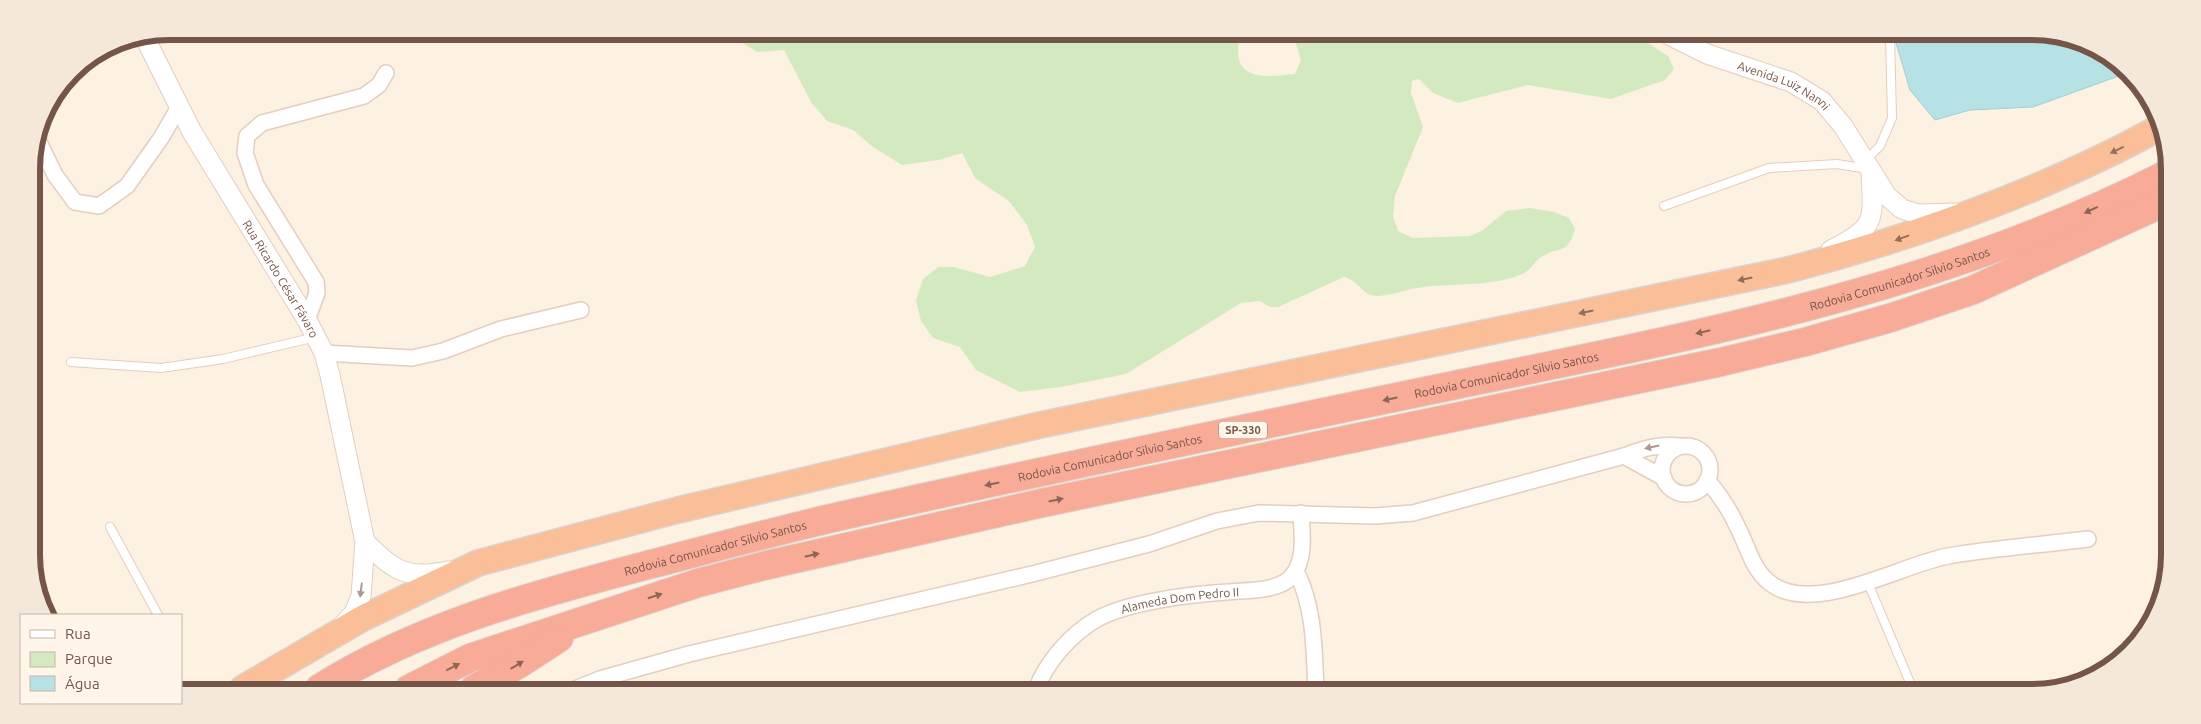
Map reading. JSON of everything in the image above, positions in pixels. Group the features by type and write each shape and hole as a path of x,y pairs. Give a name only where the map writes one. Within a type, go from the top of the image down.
{"highway":[{"path":"250,684 363,618 478,563 678,510 1040,426 1788,270 1894,241 1982,210 2078,169 2155,130"},
{"name":"Rodovia Comunicador Silvio Santos","path":"327,684 416,637 514,602 587,580 757,535 1618,351 1777,316 1853,296 2016,241 2080,215 2161,177"},
{"name":"SP-330","path":"419,684 470,658 630,604 698,583 763,566 1042,503 1721,362 1805,342 1974,290 2161,204"},
{"path":"1974,290 2102,247 2161,222"},
{"path":"483,684 520,664 556,640 630,604"}],"street":[{"name":"Avenida Luiz Nanni","path":"1679,40 1707,54 1791,82 1822,102 1843,126 1887,196 1902,209 1918,214 1939,215 1982,210"},
{"name":"Rua Ricardo César Fávaro","path":"147,42 179,107 307,320 320,345 330,375 365,542 361,596 354,613 341,627 306,651"},
{"path":"307,320 317,293 316,282 256,185 245,153 247,136 262,123 364,96 379,85 386,73"},
{"path":"42,148 55,175 75,202 99,206 127,186 161,138 179,107"},
{"path":"1788,270 1852,240 1866,230 1871,218 1868,166"},
{"path":"320,345 412,358 443,352 501,329 581,310"},
{"path":"588,684 689,654 1032,574 1149,544 1216,521 1259,513 1374,516 1413,513 1624,456 1652,446 1665,444 1696,448 1707,458 1710,473 1707,480 1697,491 1682,493 1668,485 1664,478 1663,462 1667,454 1680,446"},
{"path":"1624,456 1664,478"},
{"path":"1707,480 1723,500 1739,528 1754,565 1770,583 1789,592 1811,594 1868,583 1947,556 2088,539"},
{"path":"1301,513 1302,547 1296,571 1308,600 1314,635 1316,684"},
{"path":"365,542 390,566 403,572 422,575 478,563"},
{"name":"Alameda Dom Pedro II","path":"1038,684 1041,676 1067,643 1098,619 1136,606 1203,593 1261,589 1284,583 1296,571"}],"lane":[{"path":"1664,206 1769,168 1837,164 1868,166 1880,146 1892,118 1890,40"},
{"path":"71,362 161,368 320,345"},
{"path":"110,527 157,614"},
{"path":"1868,583 1911,684"}],"green space":[{"path":"737,40 1240,40 1238,54 1240,63 1245,69 1260,75 1278,76 1295,74 1301,60 1295,40 1644,40 1668,56 1674,69 1665,80 1611,99 1528,85 1458,103 1433,93 1419,79 1412,81 1411,93 1423,127 1395,196 1393,216 1398,231 1413,238 1469,236 1482,231 1506,211 1530,208 1554,212 1569,218 1575,229 1566,247 1541,257 1526,272 1503,280 1477,284 1418,288 1379,296 1368,294 1353,281 1344,277 1278,307 1270,307 1260,301 1241,303 1126,374 1061,387 1020,392 976,370 960,347 933,338 921,321 916,301 923,279 938,267 954,267 990,277 1025,266 1035,247 1027,225 1009,201 975,178 962,153 939,160 902,165 873,147 853,130 827,121 811,102 784,50 757,52"}],"water":[{"path":"1895,40 2049,41 2066,44 2097,57 2120,75 2033,107 1970,110 1935,120 1910,90"}]}
